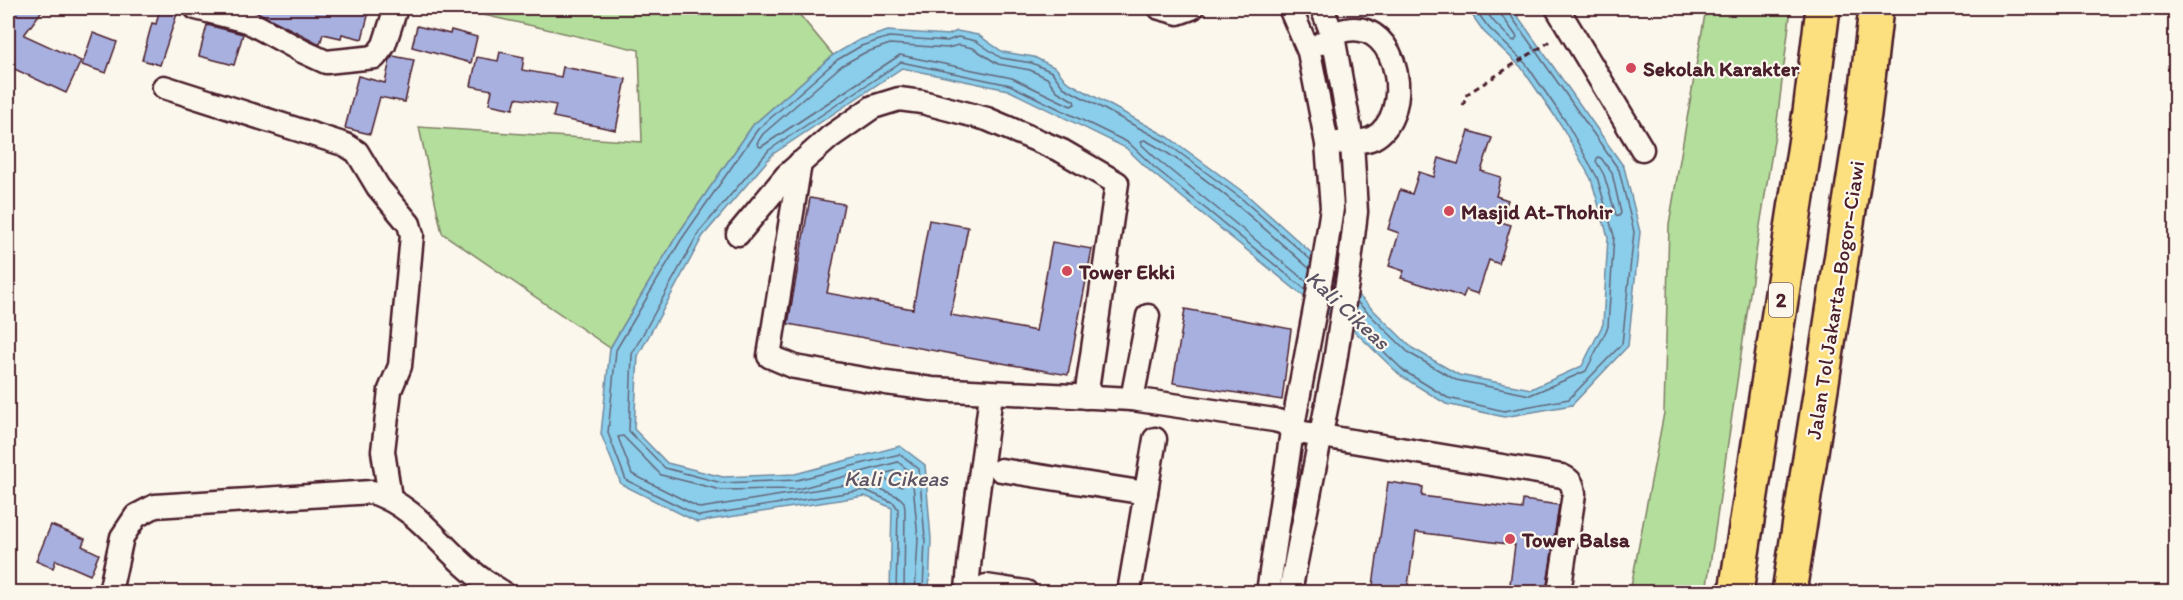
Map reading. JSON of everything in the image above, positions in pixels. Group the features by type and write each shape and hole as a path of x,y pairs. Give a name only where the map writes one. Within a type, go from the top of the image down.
{"highway":[{"name":"2","path":"1736,592 1810,112 1823,8"},
{"name":"Jalan Tol Jakarta–Bogor–Ciawi","path":"1789,592 1864,114 1876,8"}],"street":[{"path":"196,8 247,21 326,62 375,57 384,45 396,8"},
{"path":"1160,8 1178,13 1192,8"},
{"path":"1268,592 1292,431 1332,208 1327,144 1309,52 1290,8"},
{"path":"1290,592 1334,368 1356,212 1352,141 1333,36 1322,8"},
{"path":"1555,8 1560,36"},
{"path":"1555,8 1642,149"},
{"path":"1309,52 1345,30 1365,30 1380,38 1389,51 1396,73 1398,97 1393,115 1382,132 1371,140 1327,144"},
{"path":"164,87 346,145 357,152 378,187 409,224 412,235 400,366 390,390 383,451 390,498"},
{"path":"738,234 787,175 830,137 873,107 899,99 922,102 987,119 1062,152 1117,183 1086,397"},
{"path":"800,163 769,356 795,367 932,389 1132,399 1275,420 1285,423 1292,431 1562,476 1569,479 1573,485 1574,494 1559,592"},
{"path":"1132,399 1148,316"},
{"path":"991,393 985,453 969,553 977,589 1026,592"},
{"path":"1129,592 1155,439"},
{"path":"1000,470 1146,494"},
{"path":"110,592 122,537 136,516 155,506 352,492 372,492 390,498 409,510 474,574 502,592"}],"path":[{"path":"1463,106 1467,94 1560,36"}],"green space":[{"path":"453,8 794,8 833,55 753,125 676,237 610,348 442,233 419,127 642,142 639,50"},
{"path":"1706,8 1791,8 1777,122 1706,592 1630,592 1664,413 1669,224"}],"water":[{"name":"Kali Cikeas","path":"1467,8 1512,8 1624,167 1640,232 1628,346 1572,405 1504,417 1446,404 1401,376 1350,327 1319,309 1150,171 1126,148 1008,90 902,68 773,154 703,236 638,356 634,429 667,463 723,477 795,474 900,446 925,465 931,539 929,592 890,592 892,508 865,496 697,522 621,484 601,434 610,348 676,237 753,125 833,55 859,40 888,31 948,35 957,31 978,35 1003,52 1034,57 1056,68 1066,81 1168,137 1246,194 1358,295 1412,348 1459,375 1531,389 1582,366 1603,324 1608,237 1591,179 1561,125 1521,67 1484,32"}],"building":[{"path":"8,8 44,8 24,35 81,61 66,93 8,66"},
{"path":"160,8 179,8 160,65 142,60 152,23 156,24"},
{"path":"249,8 370,8 362,39 342,34 341,38 323,34 320,44"},
{"path":"207,25 243,34 234,65 199,56"},
{"path":"417,26 450,34 451,30 477,37 471,63 412,47"},
{"path":"93,33 117,42 106,73 82,65"},
{"path":"500,52 524,57 522,70 561,77 563,67 626,79 616,130 553,117 556,105 516,98 513,109 489,104 492,90 471,86 477,57 498,61"},
{"path":"393,56 414,60 405,102 380,97 370,134 345,128 358,76 385,83"},
{"name":"Masjid At-Thohir","path":"1469,131 1492,138 1481,171 1501,177 1496,196 1508,200 1501,222 1511,225 1499,264 1489,260 1478,294 1466,290 1463,297 1401,278 1404,271 1389,266 1399,233 1388,229 1400,190 1412,194 1419,172 1434,177 1439,158 1458,164"},
{"name":"Tower Ekki","path":"810,198 844,204 827,293 913,309 929,220 968,227 951,315 1036,331 1052,242 1092,249 1068,375 788,324"},
{"path":"1185,309 1291,329 1282,400 1173,383"},
{"name":"Tower Balsa","path":"1388,482 1423,487 1422,496 1522,509 1523,500 1559,505 1546,592 1509,592 1515,545 1416,532 1407,592 1372,592"},
{"path":"51,525 85,539 82,546 99,554 90,575 56,560 53,568 36,561"}],"place":[{"name":"Sekolah Karakter","path":"1631,68"},
{"name":"Masjid At-Thohir","path":"1449,211"},
{"name":"Tower Ekki","path":"1067,271"},
{"name":"Tower Balsa","path":"1510,539"}]}
